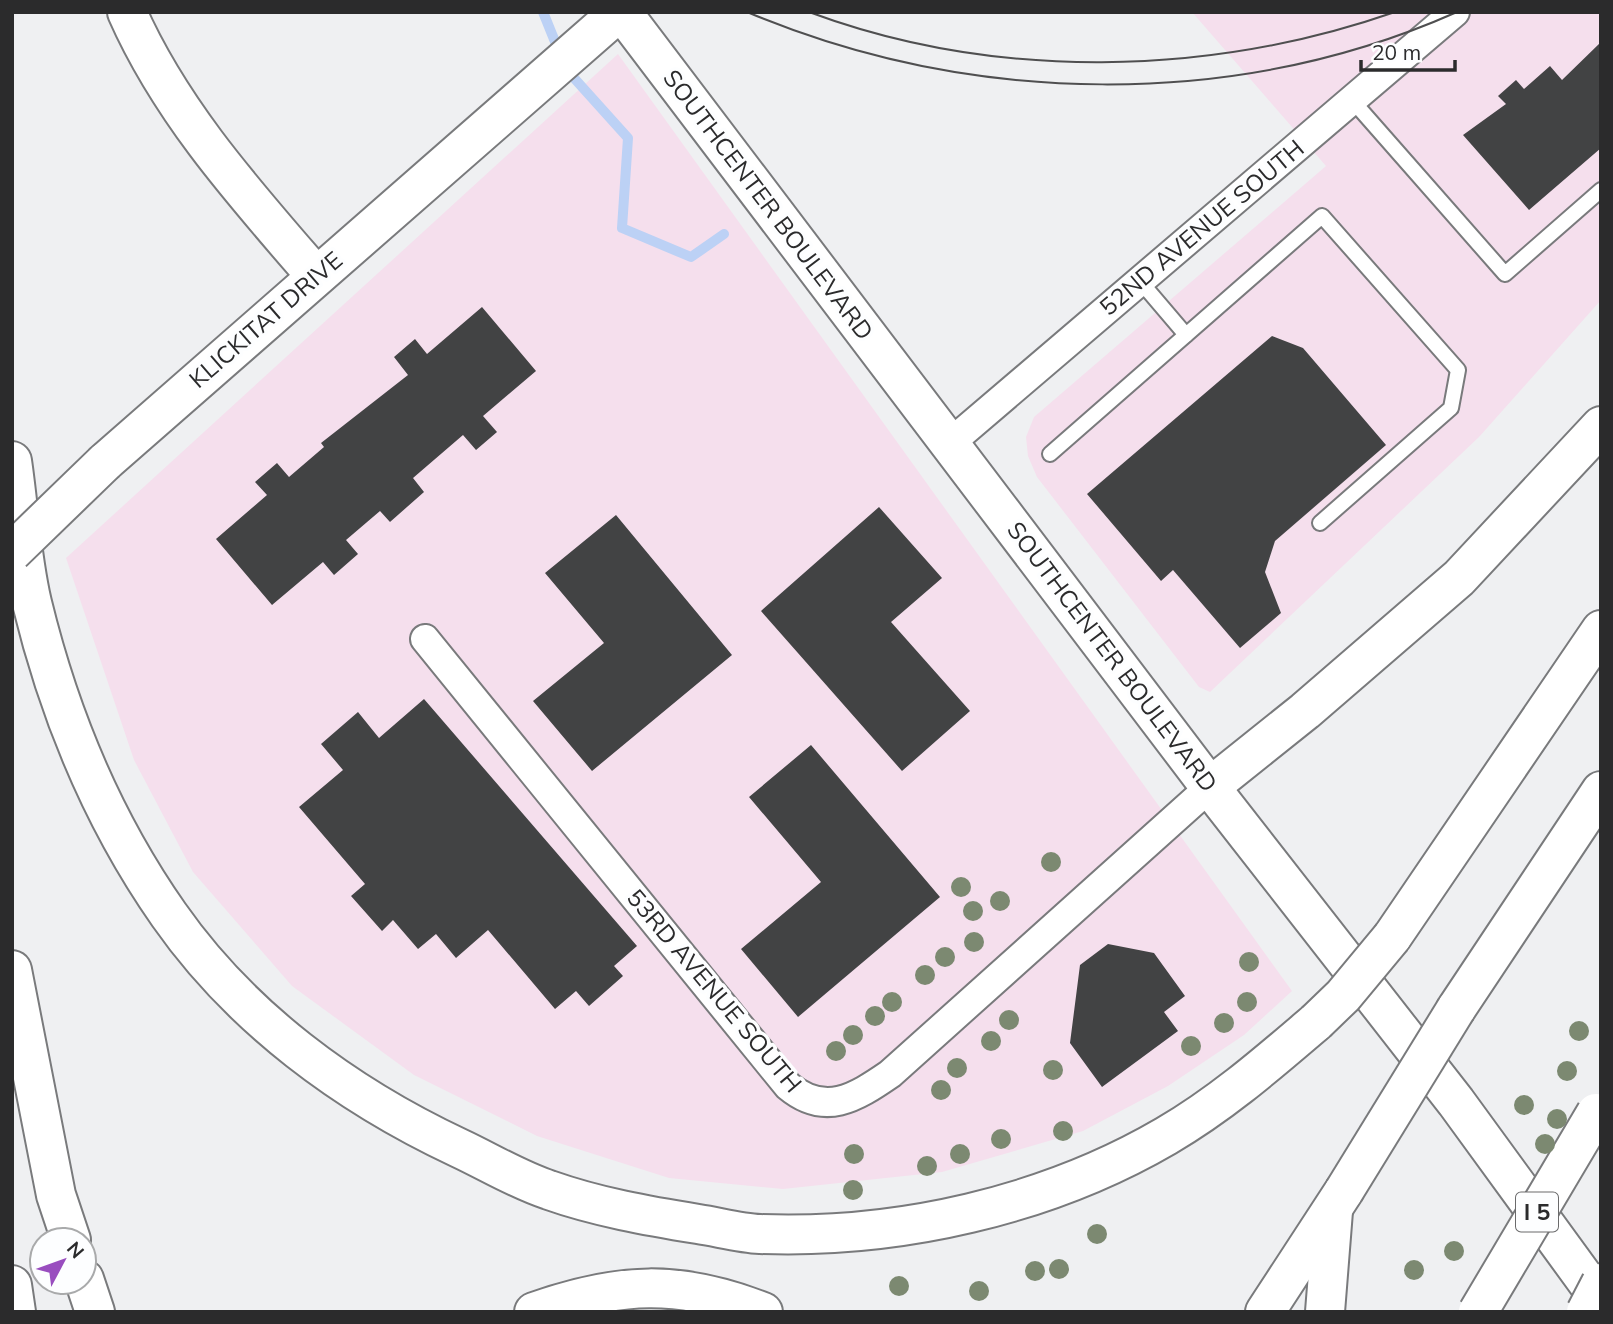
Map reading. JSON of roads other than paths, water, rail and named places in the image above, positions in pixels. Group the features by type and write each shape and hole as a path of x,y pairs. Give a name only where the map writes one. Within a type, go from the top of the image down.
{"main road":[{"path":"127,12 143,49 177,104 316,276"},
{"name":"KLICKITAT DRIVE","path":"12,552 105,462 621,12"},
{"name":"SOUTHCENTER BOULEVARD","path":"621,12 1210,787 1456,1102 1601,1301"},
{"path":"1210,787 1305,711 1459,578 1601,426"},
{"path":"12,461 31,600 66,721 113,823 169,915 238,999 317,1066 422,1131 547,1190 635,1213 757,1234 862,1231 946,1218 1048,1189 1103,1168 1165,1136 1234,1092 1343,996 1392,937 1601,630"},
{"path":"1265,1312 1456,1009 1601,791"},
{"path":"12,970 56,1195 66,1226"},
{"name":"I 5","path":"1478,1312 1599,1109"},
{"path":"1325,1312 1338,1200"},
{"path":"1587,1312 1601,1283"},
{"path":"12,1285 16,1312"},
{"path":"534,1312 619,1289 675,1287 733,1300 763,1312"}],"street":[{"name":"52ND AVENUE SOUTH","path":"949,444 1455,12"},
{"name":"53RD AVENUE SOUTH","path":"425,639 788,1086 807,1100 836,1103 862,1093 890,1074 1210,787"}],"lane":[{"path":"1352,100 1505,274 1601,190"},
{"path":"1050,454 1322,216 1458,370 1451,408 1320,523"},
{"path":"1140,281 1186,335"}],"waterway":[{"path":"543,12 560,54"},
{"path":"565,68 628,138 622,228 691,257 724,234"}],"tram line":[{"path":"747,12 833,43 921,66 1011,79 1102,84 1193,80 1283,67 1372,44 1457,12"},
{"path":"809,12 880,34 953,50 1027,59 1102,62 1176,59 1251,49 1324,33 1395,12"}]}
